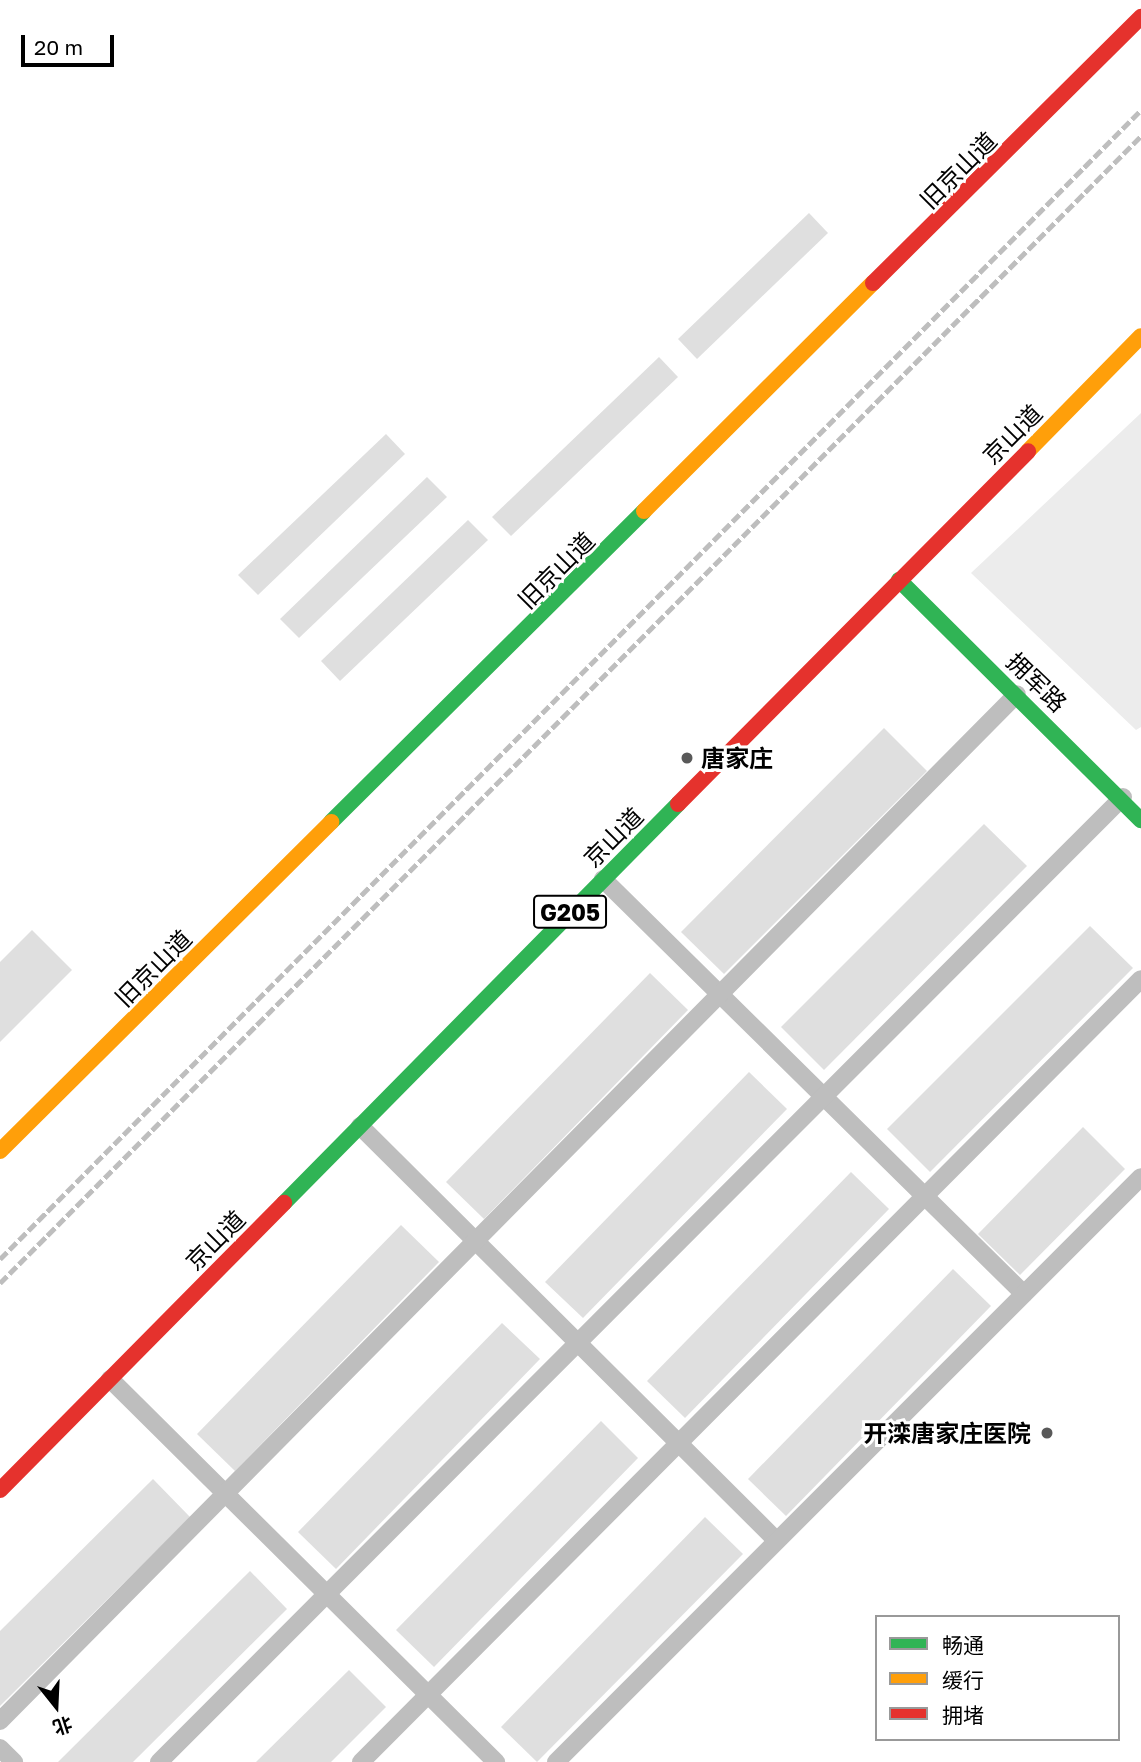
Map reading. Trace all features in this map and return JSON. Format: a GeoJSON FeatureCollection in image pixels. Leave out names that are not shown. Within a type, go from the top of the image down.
{"type":"FeatureCollection","features":[{"type":"Feature","properties":{"kind":"main road","name":"旧京山道"},"geometry":{"type":"LineString","coordinates":[[0,1151],[1141,17]]}},
{"type":"Feature","properties":{"kind":"main road","name":"京山道"},"geometry":{"type":"LineString","coordinates":[[0,1490],[1141,336]]}},
{"type":"Feature","properties":{"kind":"main road","name":"拥军路"},"geometry":{"type":"LineString","coordinates":[[899,580],[1123,797],[1141,820]]}},
{"type":"Feature","properties":{"kind":"main road"},"geometry":{"type":"LineString","coordinates":[[1123,797],[1141,784]]}},
{"type":"Feature","properties":{"kind":"lane"},"geometry":{"type":"LineString","coordinates":[[0,1721],[1017,694]]}},
{"type":"Feature","properties":{"kind":"lane"},"geometry":{"type":"LineString","coordinates":[[159,1762],[1123,797]]}},
{"type":"Feature","properties":{"kind":"lane"},"geometry":{"type":"LineString","coordinates":[[603,879],[1024,1294]]}},
{"type":"Feature","properties":{"kind":"lane"},"geometry":{"type":"LineString","coordinates":[[360,1762],[1141,979]]}},
{"type":"Feature","properties":{"kind":"lane"},"geometry":{"type":"LineString","coordinates":[[360,1126],[777,1541]]}},
{"type":"Feature","properties":{"kind":"lane"},"geometry":{"type":"LineString","coordinates":[[556,1762],[1141,1177]]}},
{"type":"Feature","properties":{"kind":"lane"},"geometry":{"type":"LineString","coordinates":[[110,1379],[496,1762]]}},
{"type":"Feature","properties":{"kind":"lane"},"geometry":{"type":"LineString","coordinates":[[0,1748],[14,1762]]}},
{"type":"Feature","properties":{"kind":"shaded area"},"geometry":{"type":"Polygon","coordinates":[[[1141,413],[1141,727],[1136,730],[971,573],[1141,413]]]}},
{"type":"Feature","properties":{"kind":"building"},"geometry":{"type":"Polygon","coordinates":[[[809,213],[828,233],[697,359],[678,339],[809,213]]]}},
{"type":"Feature","properties":{"kind":"building"},"geometry":{"type":"Polygon","coordinates":[[[659,357],[678,377],[511,536],[492,517],[659,357]]]}},
{"type":"Feature","properties":{"kind":"building"},"geometry":{"type":"Polygon","coordinates":[[[386,434],[405,454],[258,595],[238,575],[386,434]]]}},
{"type":"Feature","properties":{"kind":"building"},"geometry":{"type":"Polygon","coordinates":[[[427,477],[447,497],[299,638],[280,619],[427,477]]]}},
{"type":"Feature","properties":{"kind":"building"},"geometry":{"type":"Polygon","coordinates":[[[468,520],[488,540],[340,681],[321,661],[468,520]]]}},
{"type":"Feature","properties":{"kind":"building"},"geometry":{"type":"Polygon","coordinates":[[[884,728],[927,771],[724,974],[681,932],[884,728]]]}},
{"type":"Feature","properties":{"kind":"building"},"geometry":{"type":"Polygon","coordinates":[[[984,824],[1027,866],[824,1070],[781,1027],[984,824]]]}},
{"type":"Feature","properties":{"kind":"building"},"geometry":{"type":"Polygon","coordinates":[[[1090,926],[1133,968],[930,1172],[887,1129],[1090,926]]]}},
{"type":"Feature","properties":{"kind":"building"},"geometry":{"type":"Polygon","coordinates":[[[32,930],[72,970],[0,1042],[0,962],[32,930]]]}},
{"type":"Feature","properties":{"kind":"building"},"geometry":{"type":"Polygon","coordinates":[[[650,973],[688,1010],[484,1219],[446,1182],[650,973]]]}},
{"type":"Feature","properties":{"kind":"building"},"geometry":{"type":"Polygon","coordinates":[[[749,1072],[787,1109],[583,1318],[545,1282],[749,1072]]]}},
{"type":"Feature","properties":{"kind":"building"},"geometry":{"type":"Polygon","coordinates":[[[1083,1127],[1125,1169],[1020,1275],[978,1234],[1083,1127]]]}},
{"type":"Feature","properties":{"kind":"building"},"geometry":{"type":"Polygon","coordinates":[[[851,1172],[889,1209],[685,1418],[647,1381],[851,1172]]]}},
{"type":"Feature","properties":{"kind":"building"},"geometry":{"type":"Polygon","coordinates":[[[401,1225],[439,1262],[235,1471],[197,1434],[401,1225]]]}},
{"type":"Feature","properties":{"kind":"building"},"geometry":{"type":"Polygon","coordinates":[[[953,1269],[991,1306],[786,1516],[748,1479],[953,1269]]]}},
{"type":"Feature","properties":{"kind":"building"},"geometry":{"type":"Polygon","coordinates":[[[502,1323],[540,1359],[336,1569],[298,1532],[502,1323]]]}},
{"type":"Feature","properties":{"kind":"building"},"geometry":{"type":"Polygon","coordinates":[[[601,1421],[638,1458],[434,1667],[396,1630],[601,1421]]]}},
{"type":"Feature","properties":{"kind":"building"},"geometry":{"type":"Polygon","coordinates":[[[153,1479],[190,1517],[0,1706],[0,1631],[153,1479]]]}},
{"type":"Feature","properties":{"kind":"building"},"geometry":{"type":"Polygon","coordinates":[[[705,1517],[743,1554],[537,1762],[501,1727],[705,1517]]]}},
{"type":"Feature","properties":{"kind":"building"},"geometry":{"type":"Polygon","coordinates":[[[250,1571],[287,1609],[133,1762],[58,1762],[250,1571]]]}},
{"type":"Feature","properties":{"kind":"building"},"geometry":{"type":"Polygon","coordinates":[[[349,1670],[386,1707],[331,1762],[256,1762],[349,1670]]]}},
{"type":"Feature","properties":{"kind":"railway"},"geometry":{"type":"LineString","coordinates":[[0,1259],[1141,110]]}},
{"type":"Feature","properties":{"kind":"railway"},"geometry":{"type":"LineString","coordinates":[[0,1283],[1141,136]]}},
{"type":"Feature","properties":{"kind":"traffic: fast"},"geometry":{"type":"LineString","coordinates":[[331,822],[644,511]]}},
{"type":"Feature","properties":{"kind":"traffic: fast"},"geometry":{"type":"LineString","coordinates":[[899,580],[1141,820]]}},
{"type":"Feature","properties":{"kind":"traffic: fast"},"geometry":{"type":"LineString","coordinates":[[284,1203],[678,804]]}},
{"type":"Feature","properties":{"kind":"traffic: slow"},"geometry":{"type":"LineString","coordinates":[[644,511],[873,283]]}},
{"type":"Feature","properties":{"kind":"traffic: slow"},"geometry":{"type":"LineString","coordinates":[[1028,451],[1141,336]]}},
{"type":"Feature","properties":{"kind":"traffic: slow"},"geometry":{"type":"LineString","coordinates":[[0,1151],[331,822]]}},
{"type":"Feature","properties":{"kind":"traffic: jam"},"geometry":{"type":"LineString","coordinates":[[873,283],[1141,17]]}},
{"type":"Feature","properties":{"kind":"traffic: jam"},"geometry":{"type":"LineString","coordinates":[[678,804],[1028,451]]}},
{"type":"Feature","properties":{"kind":"traffic: jam"},"geometry":{"type":"LineString","coordinates":[[0,1490],[284,1203]]}},
{"type":"Feature","properties":{"kind":"place","name":"唐家庄"},"geometry":{"type":"Point","coordinates":[687,758]}},
{"type":"Feature","properties":{"kind":"place","name":"开滦唐家庄医院"},"geometry":{"type":"Point","coordinates":[1047,1433]}}]}
